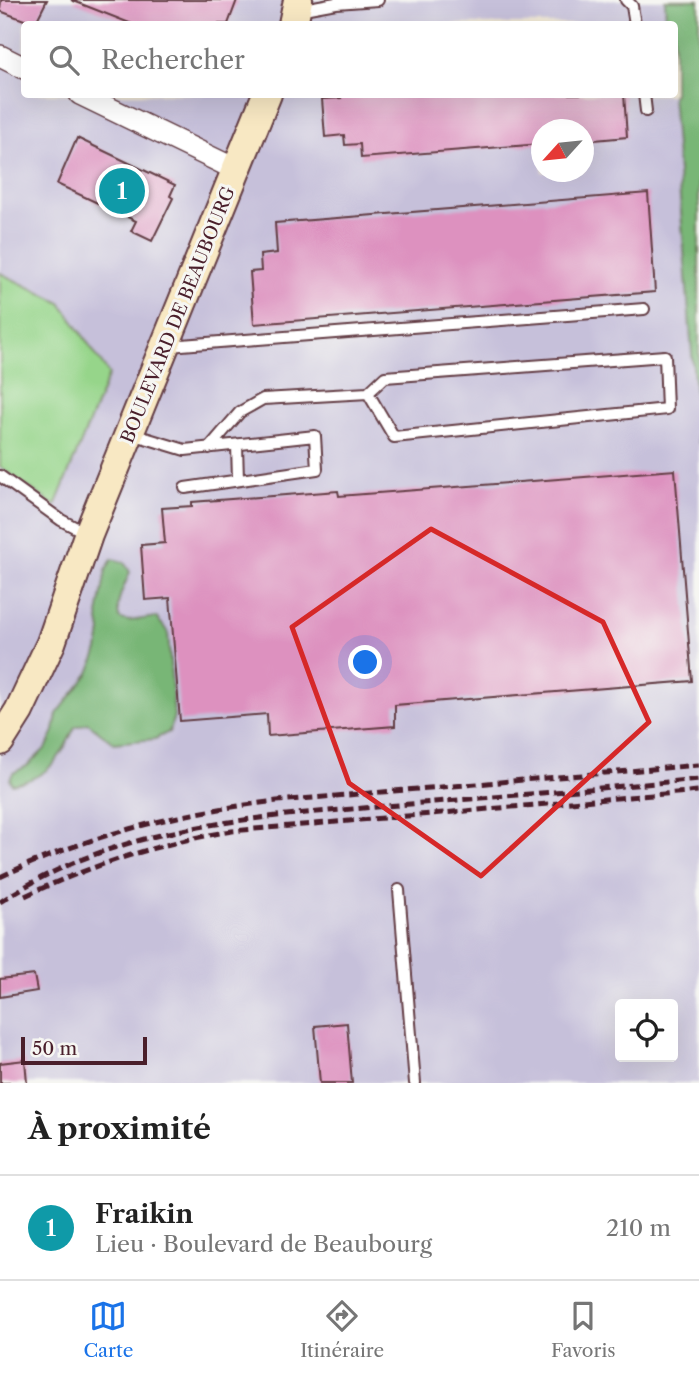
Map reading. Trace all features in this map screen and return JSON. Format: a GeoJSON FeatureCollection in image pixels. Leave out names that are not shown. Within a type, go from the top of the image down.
{"type":"FeatureCollection","features":[{"type":"Feature","properties":{"kind":"main road","name":"BOULEVARD DE BEAUBOURG"},"geometry":{"type":"LineString","coordinates":[[0,741],[19,711],[58,627],[88,535],[265,98]]}},
{"type":"Feature","properties":{"kind":"main road","name":"BOULEVARD DE BEAUBOURG"},"geometry":{"type":"LineString","coordinates":[[0,708],[20,675],[62,583],[88,535]]}},
{"type":"Feature","properties":{"kind":"street"},"geometry":{"type":"LineString","coordinates":[[0,56],[21,66]]}},
{"type":"Feature","properties":{"kind":"street"},"geometry":{"type":"LineString","coordinates":[[88,98],[237,170]]}},
{"type":"Feature","properties":{"kind":"lane"},"geometry":{"type":"LineString","coordinates":[[296,12],[336,3],[378,0]]}},
{"type":"Feature","properties":{"kind":"lane"},"geometry":{"type":"LineString","coordinates":[[626,0],[632,6],[634,21]]}},
{"type":"Feature","properties":{"kind":"lane"},"geometry":{"type":"LineString","coordinates":[[644,98],[646,111]]}},
{"type":"Feature","properties":{"kind":"lane"},"geometry":{"type":"LineString","coordinates":[[166,347],[644,309]]}},
{"type":"Feature","properties":{"kind":"lane"},"geometry":{"type":"LineString","coordinates":[[209,448],[240,412],[264,400],[368,393],[385,377],[665,356],[667,409],[394,437],[368,393]]}},
{"type":"Feature","properties":{"kind":"lane"},"geometry":{"type":"LineString","coordinates":[[130,433],[185,450],[315,436],[317,469],[185,488]]}},
{"type":"Feature","properties":{"kind":"lane"},"geometry":{"type":"LineString","coordinates":[[237,445],[238,480]]}},
{"type":"Feature","properties":{"kind":"lane"},"geometry":{"type":"LineString","coordinates":[[0,476],[61,520],[88,535]]}},
{"type":"Feature","properties":{"kind":"lane"},"geometry":{"type":"LineString","coordinates":[[399,890],[415,1083]]}},
{"type":"Feature","properties":{"kind":"highlighted area"},"geometry":{"type":"Polygon","coordinates":[[[431,529],[603,622],[649,722],[481,876],[349,783],[292,627],[431,529]]]}},
{"type":"Feature","properties":{"kind":"shaded area"},"geometry":{"type":"Polygon","coordinates":[[[0,0],[665,0],[666,21],[21,21],[21,98],[672,98],[699,444],[699,1083],[0,1083],[0,0]]]}},
{"type":"Feature","properties":{"kind":"green space"},"geometry":{"type":"Polygon","coordinates":[[[665,0],[699,0],[699,444],[672,98],[678,98],[678,21],[666,21],[665,0]]]}},
{"type":"Feature","properties":{"kind":"green space"},"geometry":{"type":"Polygon","coordinates":[[[0,273],[61,303],[109,374],[55,506],[0,467],[0,273]]]}},
{"type":"Feature","properties":{"kind":"green space"},"geometry":{"type":"Polygon","coordinates":[[[112,559],[124,562],[130,572],[119,601],[120,619],[129,621],[156,617],[168,632],[174,716],[169,732],[155,739],[114,743],[88,723],[75,727],[58,757],[45,772],[12,784],[10,779],[13,773],[27,766],[47,747],[57,714],[89,673],[98,650],[101,631],[98,615],[106,570],[112,559]]]}},
{"type":"Feature","properties":{"kind":"building"},"geometry":{"type":"Polygon","coordinates":[[[1,0],[47,0],[36,21],[27,21],[0,11],[1,0]]]}},
{"type":"Feature","properties":{"kind":"building"},"geometry":{"type":"Polygon","coordinates":[[[71,0],[237,0],[229,21],[124,21],[71,0]]]}},
{"type":"Feature","properties":{"kind":"building"},"geometry":{"type":"Polygon","coordinates":[[[624,98],[627,137],[594,140],[594,119],[531,119],[531,145],[361,158],[360,144],[345,145],[344,135],[325,137],[322,99],[624,98]]]}},
{"type":"Feature","properties":{"kind":"building"},"geometry":{"type":"Polygon","coordinates":[[[77,138],[175,185],[170,196],[173,198],[152,241],[131,231],[136,221],[57,184],[77,138]]]}},
{"type":"Feature","properties":{"kind":"building"},"geometry":{"type":"Polygon","coordinates":[[[648,193],[655,292],[254,324],[250,272],[261,271],[260,255],[277,253],[275,223],[648,193]]]}},
{"type":"Feature","properties":{"kind":"building"},"geometry":{"type":"Polygon","coordinates":[[[675,470],[692,681],[395,705],[395,726],[268,736],[267,714],[180,721],[170,598],[145,600],[141,545],[165,543],[162,508],[192,506],[192,502],[338,491],[339,496],[675,470]]]}},
{"type":"Feature","properties":{"kind":"building"},"geometry":{"type":"Polygon","coordinates":[[[34,975],[37,991],[0,997],[0,979],[34,975]]]}},
{"type":"Feature","properties":{"kind":"building"},"geometry":{"type":"Polygon","coordinates":[[[347,1023],[352,1083],[320,1083],[315,1026],[347,1023]]]}},
{"type":"Feature","properties":{"kind":"building"},"geometry":{"type":"Polygon","coordinates":[[[25,1060],[27,1083],[0,1083],[0,1063],[25,1060]]]}},
{"type":"Feature","properties":{"kind":"railway"},"geometry":{"type":"LineString","coordinates":[[0,877],[101,837],[170,819],[241,806],[699,765]]}},
{"type":"Feature","properties":{"kind":"railway"},"geometry":{"type":"LineString","coordinates":[[0,902],[45,876],[91,856],[187,829],[286,815],[699,779]]}},
{"type":"Feature","properties":{"kind":"railway"},"geometry":{"type":"LineString","coordinates":[[25,896],[126,856],[232,831],[699,791]]}},
{"type":"Feature","properties":{"kind":"place","name":"Fraikin"},"geometry":{"type":"Point","coordinates":[122,191]}}]}
